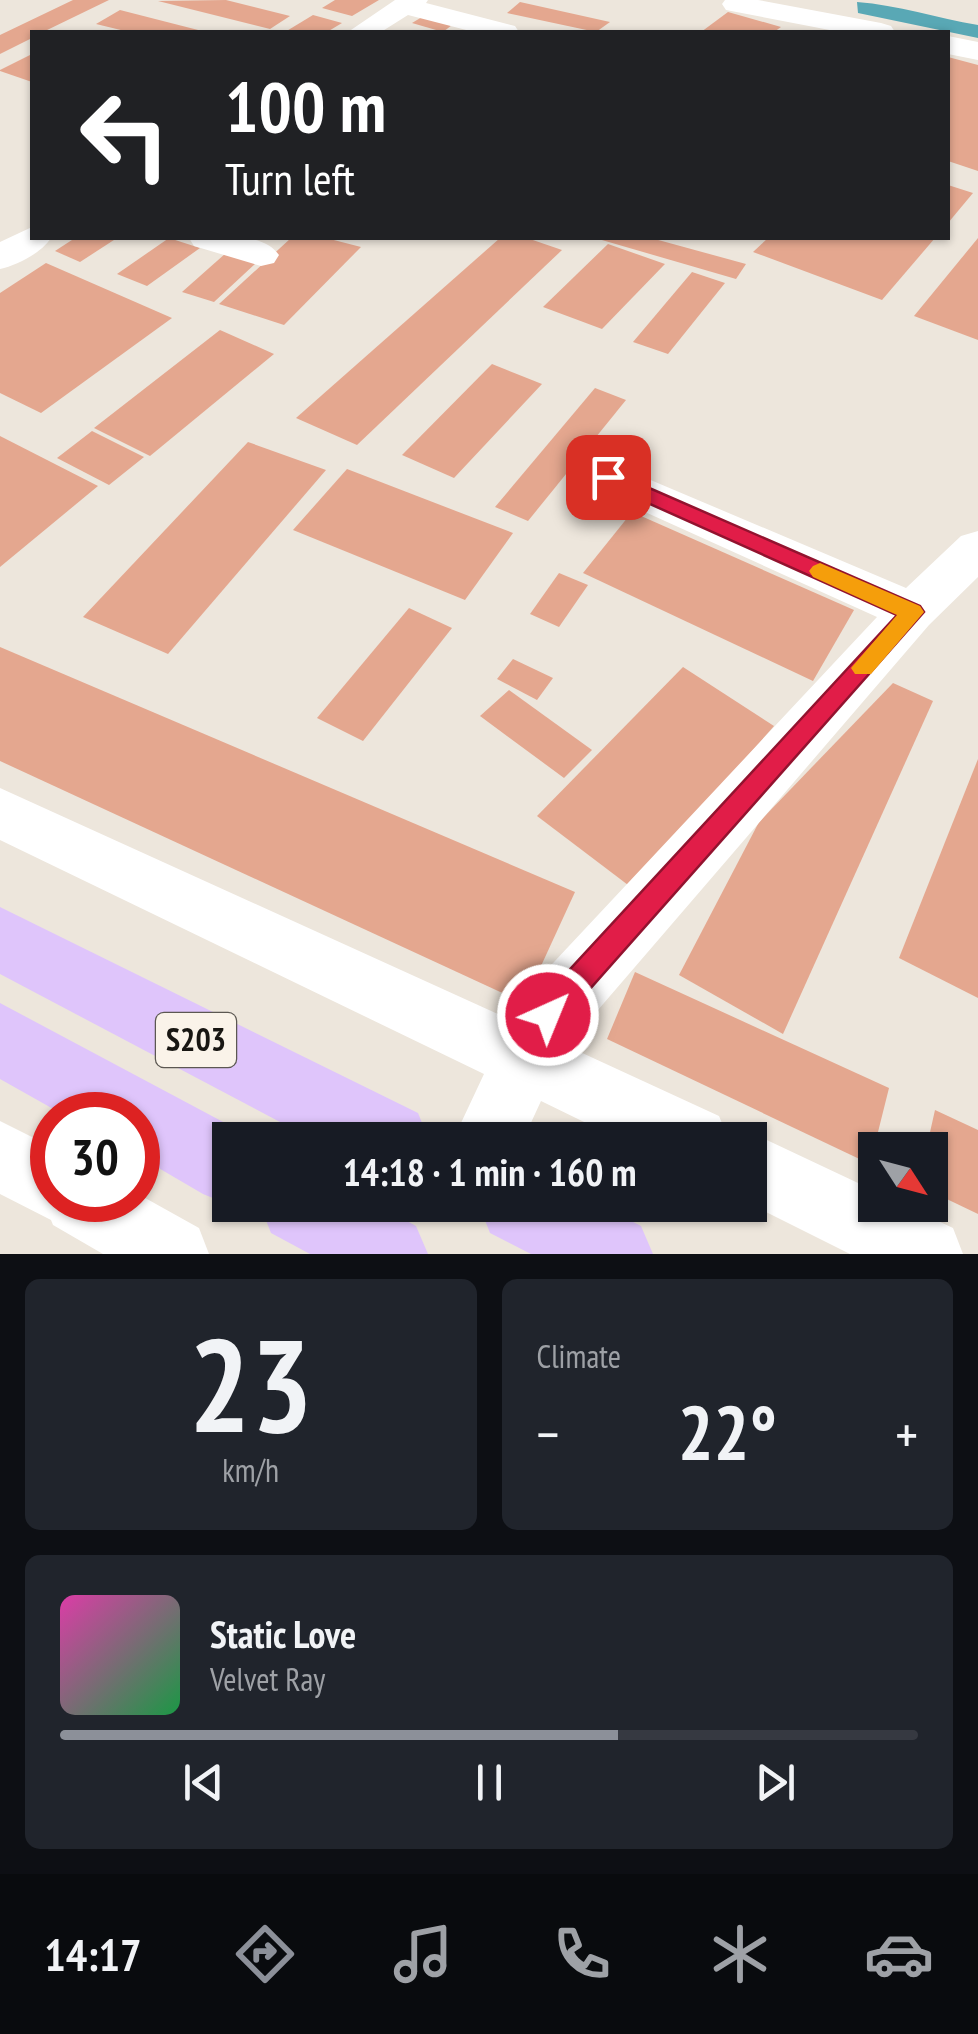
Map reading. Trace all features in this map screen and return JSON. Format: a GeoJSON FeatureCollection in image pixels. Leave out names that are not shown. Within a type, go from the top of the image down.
{"type":"FeatureCollection","features":[{"type":"Feature","properties":{"kind":"main road","name":"S203"},"geometry":{"type":"LineString","coordinates":[[0,939],[357,1122]]}},
{"type":"Feature","properties":{"kind":"main road","name":"S203"},"geometry":{"type":"LineString","coordinates":[[0,1039],[96,1092]]}},
{"type":"Feature","properties":{"kind":"main road","name":"S203"},"geometry":{"type":"LineString","coordinates":[[160,1128],[212,1156]]}},
{"type":"Feature","properties":{"kind":"main road"},"geometry":{"type":"LineString","coordinates":[[331,1222],[388,1254]]}},
{"type":"Feature","properties":{"kind":"main road"},"geometry":{"type":"LineString","coordinates":[[551,1222],[613,1254]]}},
{"type":"Feature","properties":{"kind":"street"},"geometry":{"type":"LineString","coordinates":[[365,30],[409,3],[497,30]]}},
{"type":"Feature","properties":{"kind":"street"},"geometry":{"type":"LineString","coordinates":[[736,4],[871,30]]}},
{"type":"Feature","properties":{"kind":"street"},"geometry":{"type":"LineString","coordinates":[[950,46],[978,52]]}},
{"type":"Feature","properties":{"kind":"street"},"geometry":{"type":"LineString","coordinates":[[0,258],[30,240]]}},
{"type":"Feature","properties":{"kind":"street"},"geometry":{"type":"LineString","coordinates":[[213,240],[261,255]]}},
{"type":"Feature","properties":{"kind":"street"},"geometry":{"type":"LineString","coordinates":[[608,477],[912,612]]}},
{"type":"Feature","properties":{"kind":"street"},"geometry":{"type":"LineString","coordinates":[[496,1122],[548,1015],[912,612],[978,548]]}},
{"type":"Feature","properties":{"kind":"street"},"geometry":{"type":"LineString","coordinates":[[0,814],[657,1122]]}},
{"type":"Feature","properties":{"kind":"street"},"geometry":{"type":"LineString","coordinates":[[0,1156],[30,1173]]}},
{"type":"Feature","properties":{"kind":"street"},"geometry":{"type":"LineString","coordinates":[[767,1175],[927,1254]]}},
{"type":"Feature","properties":{"kind":"street"},"geometry":{"type":"LineString","coordinates":[[117,1222],[173,1254]]}},
{"type":"Feature","properties":{"kind":"water"},"geometry":{"type":"Polygon","coordinates":[[[857,2],[887,6],[978,25],[978,38],[950,30],[858,13],[857,2]]]}},
{"type":"Feature","properties":{"kind":"building"},"geometry":{"type":"Polygon","coordinates":[[[73,0],[109,0],[47,30],[30,30],[30,39],[0,54],[0,35],[73,0]]]}},
{"type":"Feature","properties":{"kind":"building"},"geometry":{"type":"Polygon","coordinates":[[[226,0],[290,16],[270,29],[158,1],[226,0]]]}},
{"type":"Feature","properties":{"kind":"building"},"geometry":{"type":"Polygon","coordinates":[[[335,0],[379,0],[352,16],[322,8],[335,0]]]}},
{"type":"Feature","properties":{"kind":"building"},"geometry":{"type":"Polygon","coordinates":[[[520,2],[610,22],[599,30],[587,30],[507,13],[520,2]]]}},
{"type":"Feature","properties":{"kind":"building"},"geometry":{"type":"Polygon","coordinates":[[[120,10],[198,30],[121,30],[96,24],[120,10]]]}},
{"type":"Feature","properties":{"kind":"building"},"geometry":{"type":"Polygon","coordinates":[[[728,12],[781,27],[777,30],[704,30],[728,12]]]}},
{"type":"Feature","properties":{"kind":"building"},"geometry":{"type":"Polygon","coordinates":[[[313,15],[342,23],[330,30],[288,30],[313,15]]]}},
{"type":"Feature","properties":{"kind":"building"},"geometry":{"type":"Polygon","coordinates":[[[422,17],[452,25],[436,30],[412,23],[422,17]]]}},
{"type":"Feature","properties":{"kind":"building"},"geometry":{"type":"Polygon","coordinates":[[[30,55],[30,81],[0,70],[30,55]]]}},
{"type":"Feature","properties":{"kind":"building"},"geometry":{"type":"Polygon","coordinates":[[[950,58],[978,65],[978,171],[950,162],[950,58]]]}},
{"type":"Feature","properties":{"kind":"building"},"geometry":{"type":"Polygon","coordinates":[[[950,186],[973,193],[950,221],[950,186]]]}},
{"type":"Feature","properties":{"kind":"building"},"geometry":{"type":"Polygon","coordinates":[[[978,238],[978,340],[914,316],[978,238]]]}},
{"type":"Feature","properties":{"kind":"building"},"geometry":{"type":"Polygon","coordinates":[[[72,240],[114,240],[80,262],[55,251],[72,240]]]}},
{"type":"Feature","properties":{"kind":"building"},"geometry":{"type":"Polygon","coordinates":[[[166,240],[200,248],[147,286],[117,274],[166,240]]]}},
{"type":"Feature","properties":{"kind":"building"},"geometry":{"type":"Polygon","coordinates":[[[289,240],[334,240],[361,247],[284,325],[219,304],[289,240]]]}},
{"type":"Feature","properties":{"kind":"building"},"geometry":{"type":"Polygon","coordinates":[[[498,240],[533,240],[562,250],[357,445],[296,418],[498,240]]]}},
{"type":"Feature","properties":{"kind":"building"},"geometry":{"type":"Polygon","coordinates":[[[602,240],[658,240],[746,264],[736,279],[602,240]]]}},
{"type":"Feature","properties":{"kind":"building"},"geometry":{"type":"Polygon","coordinates":[[[766,240],[933,240],[882,300],[753,252],[766,240]]]}},
{"type":"Feature","properties":{"kind":"building"},"geometry":{"type":"Polygon","coordinates":[[[608,244],[665,264],[602,329],[543,307],[608,244]]]}},
{"type":"Feature","properties":{"kind":"building"},"geometry":{"type":"Polygon","coordinates":[[[226,253],[257,262],[214,302],[182,292],[226,253]]]}},
{"type":"Feature","properties":{"kind":"building"},"geometry":{"type":"Polygon","coordinates":[[[46,263],[172,318],[41,413],[0,393],[0,293],[46,263]]]}},
{"type":"Feature","properties":{"kind":"building"},"geometry":{"type":"Polygon","coordinates":[[[692,272],[725,283],[668,354],[633,342],[692,272]]]}},
{"type":"Feature","properties":{"kind":"building"},"geometry":{"type":"Polygon","coordinates":[[[220,330],[274,354],[150,456],[94,428],[220,330]]]}},
{"type":"Feature","properties":{"kind":"building"},"geometry":{"type":"Polygon","coordinates":[[[492,364],[542,384],[454,478],[402,455],[492,364]]]}},
{"type":"Feature","properties":{"kind":"building"},"geometry":{"type":"Polygon","coordinates":[[[595,388],[626,400],[528,521],[495,507],[595,388]]]}},
{"type":"Feature","properties":{"kind":"building"},"geometry":{"type":"Polygon","coordinates":[[[92,431],[144,457],[109,485],[57,458],[92,431]]]}},
{"type":"Feature","properties":{"kind":"building"},"geometry":{"type":"Polygon","coordinates":[[[0,436],[98,486],[0,567],[0,436]]]}},
{"type":"Feature","properties":{"kind":"building"},"geometry":{"type":"Polygon","coordinates":[[[248,442],[326,470],[168,654],[83,617],[248,442]]]}},
{"type":"Feature","properties":{"kind":"building"},"geometry":{"type":"Polygon","coordinates":[[[347,469],[513,533],[465,600],[293,530],[347,469]]]}},
{"type":"Feature","properties":{"kind":"building"},"geometry":{"type":"Polygon","coordinates":[[[632,512],[854,610],[813,681],[583,573],[632,512]]]}},
{"type":"Feature","properties":{"kind":"building"},"geometry":{"type":"Polygon","coordinates":[[[559,573],[588,585],[559,627],[530,614],[559,573]]]}},
{"type":"Feature","properties":{"kind":"building"},"geometry":{"type":"Polygon","coordinates":[[[409,608],[452,628],[363,741],[317,718],[409,608]]]}},
{"type":"Feature","properties":{"kind":"building"},"geometry":{"type":"Polygon","coordinates":[[[0,647],[575,892],[524,1003],[0,761],[0,647]]]}},
{"type":"Feature","properties":{"kind":"building"},"geometry":{"type":"Polygon","coordinates":[[[513,659],[553,678],[537,700],[497,679],[513,659]]]}},
{"type":"Feature","properties":{"kind":"building"},"geometry":{"type":"Polygon","coordinates":[[[683,667],[774,726],[632,888],[537,816],[683,667]]]}},
{"type":"Feature","properties":{"kind":"building"},"geometry":{"type":"Polygon","coordinates":[[[893,683],[933,701],[783,1034],[679,975],[759,822],[893,683]]]}},
{"type":"Feature","properties":{"kind":"building"},"geometry":{"type":"Polygon","coordinates":[[[509,690],[592,750],[564,778],[480,716],[509,690]]]}},
{"type":"Feature","properties":{"kind":"building"},"geometry":{"type":"Polygon","coordinates":[[[978,759],[978,998],[899,958],[978,759]]]}},
{"type":"Feature","properties":{"kind":"building"},"geometry":{"type":"Polygon","coordinates":[[[635,972],[889,1088],[878,1132],[858,1132],[858,1158],[607,1039],[635,972]]]}},
{"type":"Feature","properties":{"kind":"building"},"geometry":{"type":"Polygon","coordinates":[[[935,1110],[978,1130],[978,1214],[948,1200],[948,1132],[930,1132],[935,1110]]]}},
{"type":"Feature","properties":{"kind":"slow traffic"},"geometry":{"type":"LineString","coordinates":[[820,571],[912,612],[863,668]]}},
{"type":"Feature","properties":{"kind":"route"},"geometry":{"type":"LineString","coordinates":[[548,1015],[912,612],[608,477]]}}]}
